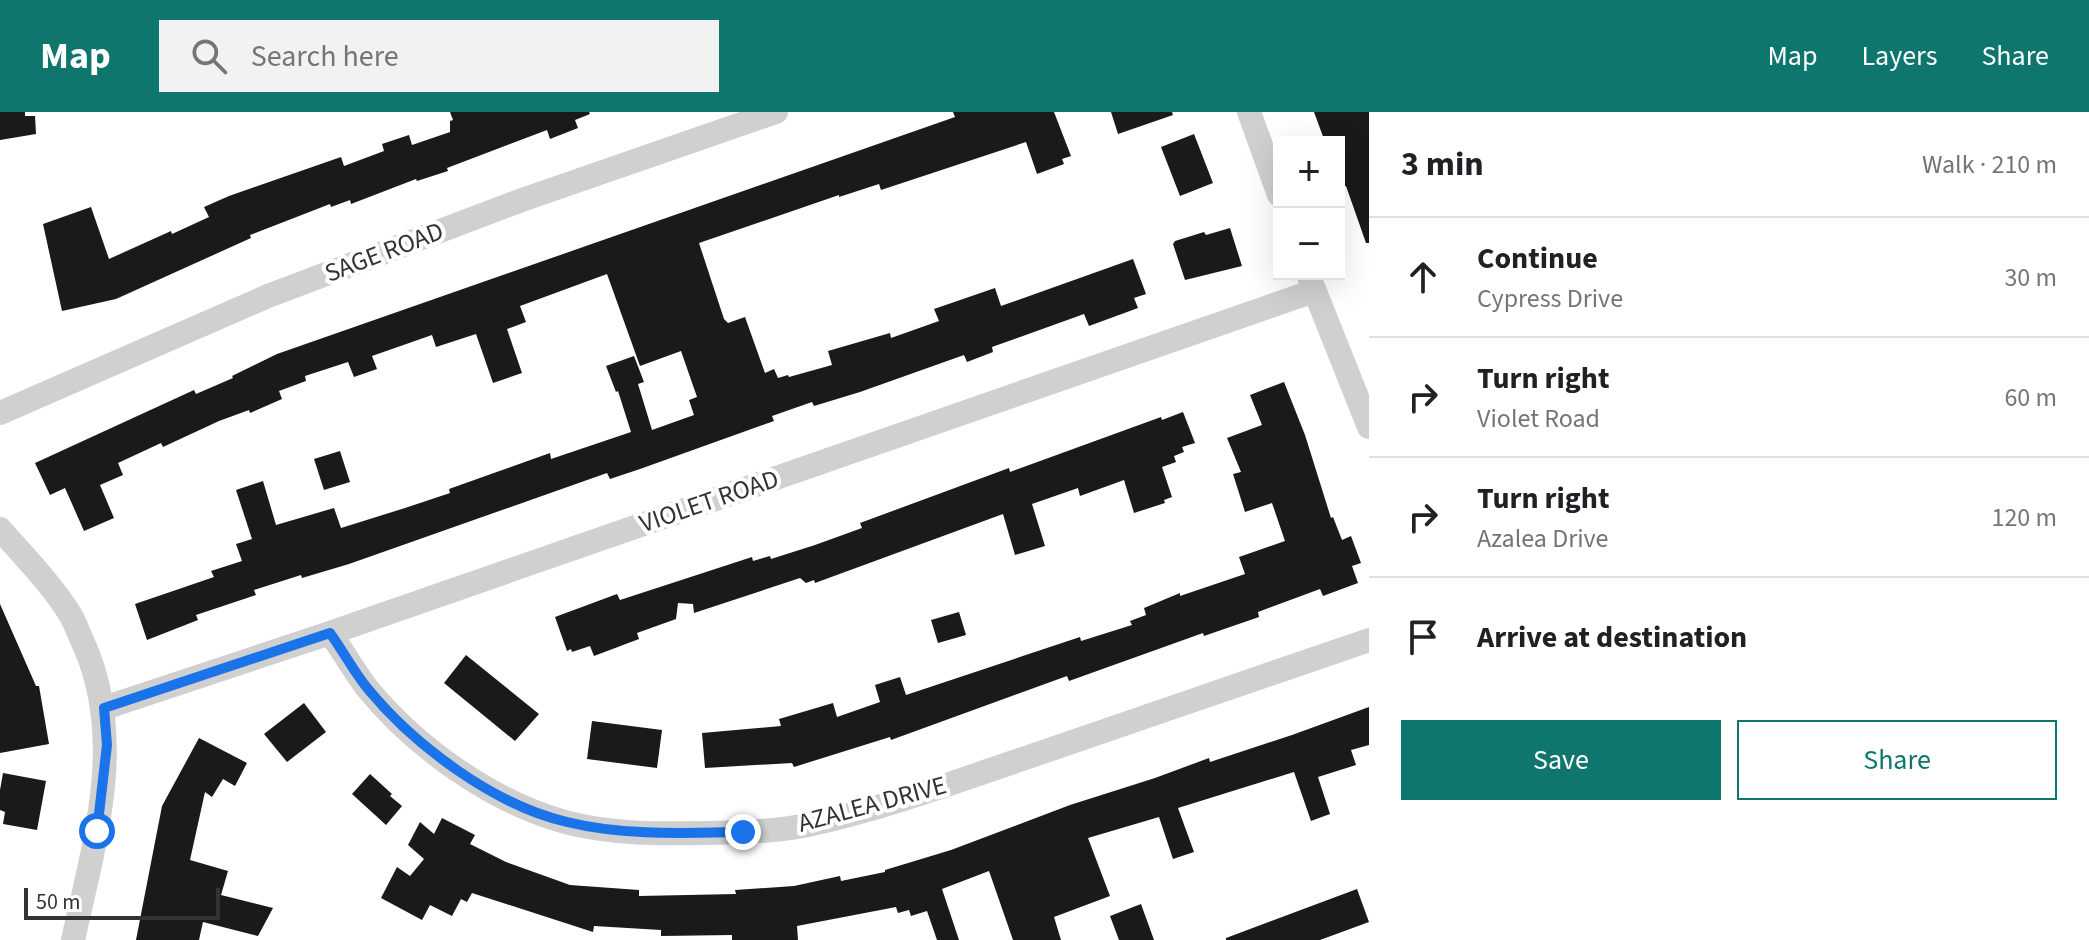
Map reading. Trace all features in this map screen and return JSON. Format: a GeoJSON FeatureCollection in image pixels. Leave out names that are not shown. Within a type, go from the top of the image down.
{"type":"FeatureCollection","features":[{"type":"Feature","properties":{"kind":"street","name":"SAGE ROAD"},"geometry":{"type":"LineString","coordinates":[[0,413],[268,296],[522,200],[776,112]]}},
{"type":"Feature","properties":{"kind":"street"},"geometry":{"type":"LineString","coordinates":[[1249,112],[1273,178]]}},
{"type":"Feature","properties":{"kind":"street"},"geometry":{"type":"LineString","coordinates":[[1311,282],[1369,427]]}},
{"type":"Feature","properties":{"kind":"street","name":"VIOLET ROAD"},"geometry":{"type":"LineString","coordinates":[[104,708],[330,633],[1311,282]]}},
{"type":"Feature","properties":{"kind":"street"},"geometry":{"type":"LineString","coordinates":[[0,529],[71,615],[96,673],[104,708],[107,745],[97,831],[73,940]]}},
{"type":"Feature","properties":{"kind":"street","name":"AZALEA DRIVE"},"geometry":{"type":"LineString","coordinates":[[330,633],[368,689],[415,736],[450,764],[492,791],[530,810],[567,822],[621,831],[682,833],[743,832],[810,825],[925,792],[1369,640]]}},
{"type":"Feature","properties":{"kind":"building"},"geometry":{"type":"Polygon","coordinates":[[[0,112],[25,112],[25,116],[35,116],[36,134],[0,140],[0,112]]]}},
{"type":"Feature","properties":{"kind":"building"},"geometry":{"type":"Polygon","coordinates":[[[450,112],[590,114],[575,120],[578,128],[550,139],[547,130],[447,168],[448,171],[416,179],[351,204],[350,200],[331,207],[330,204],[250,235],[251,238],[116,299],[62,311],[43,224],[91,207],[109,259],[209,217],[204,207],[229,196],[341,157],[344,166],[384,151],[382,144],[409,135],[412,145],[450,132],[450,121],[453,120],[450,112]]]}},
{"type":"Feature","properties":{"kind":"building"},"geometry":{"type":"Polygon","coordinates":[[[953,112],[1054,112],[1071,156],[1062,159],[1064,164],[1037,174],[1026,142],[881,190],[879,184],[839,195],[699,243],[724,319],[728,323],[745,317],[765,373],[774,369],[778,378],[789,377],[832,365],[828,351],[890,333],[891,338],[939,321],[934,309],[995,288],[1001,306],[1133,259],[1146,294],[1134,298],[1138,308],[1089,326],[1084,314],[992,347],[993,352],[967,362],[964,355],[860,392],[814,406],[812,402],[772,416],[774,421],[640,469],[610,479],[607,473],[349,564],[254,590],[256,595],[196,615],[198,620],[147,640],[135,604],[214,577],[211,571],[242,561],[236,544],[252,539],[236,490],[263,481],[276,525],[334,508],[341,528],[450,493],[449,489],[550,453],[551,459],[631,432],[606,366],[634,356],[644,382],[638,384],[652,430],[694,415],[689,400],[697,397],[681,351],[640,366],[607,274],[520,306],[526,322],[507,329],[522,373],[493,383],[476,334],[436,347],[432,335],[372,356],[377,369],[354,377],[348,362],[305,376],[306,381],[279,391],[282,399],[250,413],[249,410],[219,421],[163,447],[161,443],[118,463],[123,475],[100,485],[114,518],[84,531],[65,488],[50,495],[35,463],[194,390],[196,394],[233,378],[277,354],[955,117],[953,112]]]}},
{"type":"Feature","properties":{"kind":"building"},"geometry":{"type":"Polygon","coordinates":[[[1111,112],[1172,112],[1173,115],[1118,134],[1111,112]]]}},
{"type":"Feature","properties":{"kind":"building"},"geometry":{"type":"Polygon","coordinates":[[[1314,112],[1369,112],[1369,243],[1366,243],[1345,186],[1345,136],[1323,136],[1314,112]]]}},
{"type":"Feature","properties":{"kind":"building"},"geometry":{"type":"Polygon","coordinates":[[[1194,134],[1213,183],[1180,196],[1161,147],[1194,134]]]}},
{"type":"Feature","properties":{"kind":"building"},"geometry":{"type":"Polygon","coordinates":[[[1230,228],[1242,266],[1185,280],[1173,244],[1175,241],[1230,228]]]}},
{"type":"Feature","properties":{"kind":"building"},"geometry":{"type":"Polygon","coordinates":[[[1284,382],[1305,435],[1331,518],[1342,540],[1351,536],[1361,563],[1352,566],[1358,583],[1323,596],[1320,589],[1258,612],[1259,617],[1204,636],[1203,633],[1069,681],[1067,676],[891,740],[890,737],[794,767],[792,763],[705,768],[702,733],[781,726],[779,719],[833,703],[837,717],[880,702],[875,685],[900,677],[906,695],[1080,637],[1081,641],[1132,625],[1130,621],[1146,615],[1144,608],[1180,593],[1180,596],[1245,574],[1239,557],[1285,541],[1272,503],[1245,512],[1233,474],[1241,472],[1227,438],[1262,425],[1250,395],[1284,382]]]}},
{"type":"Feature","properties":{"kind":"building"},"geometry":{"type":"Polygon","coordinates":[[[1183,412],[1195,443],[1182,447],[1184,452],[1174,456],[1176,462],[1162,467],[1172,497],[1164,500],[1165,503],[1134,513],[1124,480],[1080,496],[1078,488],[1032,504],[1045,546],[1015,555],[1003,514],[815,583],[814,580],[806,583],[800,578],[694,613],[693,604],[678,603],[676,619],[637,633],[639,639],[594,656],[590,646],[567,651],[555,617],[617,594],[620,600],[752,557],[753,561],[770,556],[771,559],[815,545],[862,528],[860,523],[1009,468],[1010,472],[1161,417],[1162,420],[1183,412]]]}},
{"type":"Feature","properties":{"kind":"building"},"geometry":{"type":"Polygon","coordinates":[[[340,451],[350,482],[324,490],[314,459],[340,451]]]}},
{"type":"Feature","properties":{"kind":"building"},"geometry":{"type":"Polygon","coordinates":[[[0,604],[36,686],[39,686],[49,744],[0,753],[0,604]]]}},
{"type":"Feature","properties":{"kind":"building"},"geometry":{"type":"Polygon","coordinates":[[[959,612],[966,635],[938,643],[931,620],[959,612]]]}},
{"type":"Feature","properties":{"kind":"building"},"geometry":{"type":"Polygon","coordinates":[[[466,655],[539,714],[515,741],[444,683],[466,655]]]}},
{"type":"Feature","properties":{"kind":"building"},"geometry":{"type":"Polygon","coordinates":[[[304,703],[326,732],[287,762],[264,734],[304,703]]]}},
{"type":"Feature","properties":{"kind":"building"},"geometry":{"type":"Polygon","coordinates":[[[1369,707],[1369,745],[1351,750],[1356,765],[1318,777],[1330,814],[1311,821],[1294,772],[1178,808],[1194,852],[1173,859],[1159,817],[1088,838],[1110,896],[1054,917],[1061,940],[1013,940],[989,871],[942,889],[959,940],[937,940],[927,911],[911,916],[909,910],[898,913],[896,907],[797,926],[798,940],[732,940],[732,935],[661,936],[661,930],[594,926],[593,932],[472,893],[467,902],[461,899],[452,916],[430,905],[422,920],[381,898],[397,867],[410,876],[424,859],[408,845],[420,822],[434,834],[442,818],[475,835],[470,844],[506,862],[570,885],[639,890],[639,896],[736,894],[735,890],[794,886],[840,876],[841,881],[885,872],[1070,805],[1209,758],[1210,762],[1369,707]]]}},
{"type":"Feature","properties":{"kind":"building"},"geometry":{"type":"Polygon","coordinates":[[[592,721],[662,730],[657,768],[587,759],[592,721]]]}},
{"type":"Feature","properties":{"kind":"building"},"geometry":{"type":"Polygon","coordinates":[[[199,738],[247,763],[235,786],[223,779],[212,797],[205,792],[190,860],[228,871],[221,895],[273,908],[258,936],[203,922],[199,940],[136,940],[162,806],[199,738]]]}},
{"type":"Feature","properties":{"kind":"building"},"geometry":{"type":"Polygon","coordinates":[[[3,773],[46,781],[37,830],[3,824],[5,812],[0,810],[0,790],[3,773]]]}},
{"type":"Feature","properties":{"kind":"building"},"geometry":{"type":"Polygon","coordinates":[[[370,774],[402,806],[386,825],[352,794],[370,774]]]}},
{"type":"Feature","properties":{"kind":"building"},"geometry":{"type":"Polygon","coordinates":[[[1357,889],[1369,922],[1320,940],[1226,940],[1226,938],[1357,889]]]}},
{"type":"Feature","properties":{"kind":"building"},"geometry":{"type":"Polygon","coordinates":[[[1141,904],[1154,940],[1119,940],[1110,916],[1141,904]]]}},
{"type":"Feature","properties":{"kind":"route"},"geometry":{"type":"LineString","coordinates":[[97,831],[107,745],[104,708],[330,633],[368,689],[415,736],[450,764],[492,791],[530,810],[567,822],[621,831],[743,832]]}}]}
